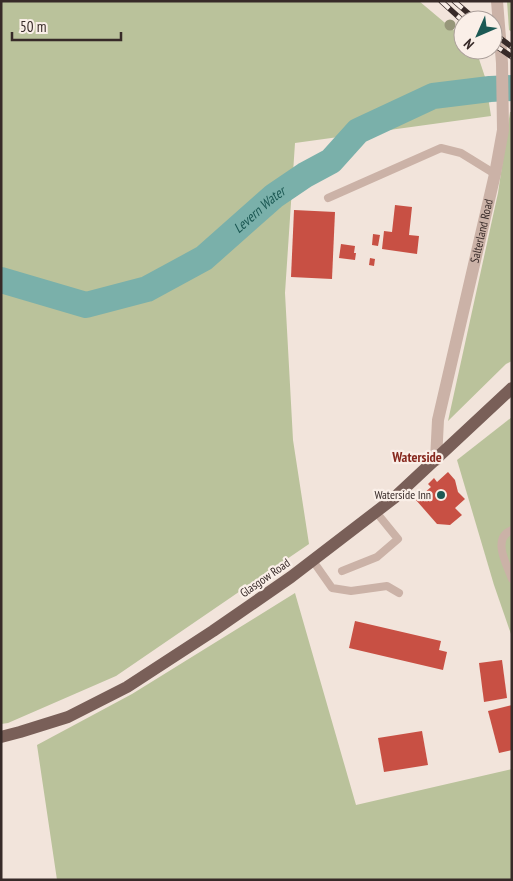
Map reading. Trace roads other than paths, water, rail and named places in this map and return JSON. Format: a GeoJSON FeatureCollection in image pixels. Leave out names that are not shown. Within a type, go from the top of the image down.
{"type":"FeatureCollection","features":[{"type":"Feature","properties":{"kind":"main road","name":"Glasgow Road"},"geometry":{"type":"LineString","coordinates":[[1,737],[68,717],[127,687],[213,631],[313,561],[394,498],[512,388]]}},
{"type":"Feature","properties":{"kind":"street","name":"Salterland Road"},"geometry":{"type":"LineString","coordinates":[[436,460],[438,420],[495,174],[503,130],[502,63],[497,1]]}},
{"type":"Feature","properties":{"kind":"lane"},"geometry":{"type":"LineString","coordinates":[[328,198],[442,148],[461,153],[495,174]]}},
{"type":"Feature","properties":{"kind":"lane"},"geometry":{"type":"LineString","coordinates":[[342,571],[377,557],[398,539],[376,512]]}},
{"type":"Feature","properties":{"kind":"lane"},"geometry":{"type":"LineString","coordinates":[[512,530],[506,532],[502,538],[501,546],[512,579]]}},
{"type":"Feature","properties":{"kind":"lane"},"geometry":{"type":"LineString","coordinates":[[313,561],[332,588],[352,591],[387,586],[399,593]]}},
{"type":"Feature","properties":{"kind":"waterway","name":"Levern Water"},"geometry":{"type":"LineString","coordinates":[[1,280],[86,305],[147,289],[204,258],[274,196],[305,175],[331,161],[358,131],[433,96],[512,88]]}},
{"type":"Feature","properties":{"kind":"railway"},"geometry":{"type":"LineString","coordinates":[[441,1],[453,12]]}},
{"type":"Feature","properties":{"kind":"railway"},"geometry":{"type":"LineString","coordinates":[[454,1],[464,10]]}},
{"type":"Feature","properties":{"kind":"railway"},"geometry":{"type":"LineString","coordinates":[[503,40],[512,47]]}},
{"type":"Feature","properties":{"kind":"railway"},"geometry":{"type":"LineString","coordinates":[[503,51],[512,57]]}},
{"type":"Feature","properties":{"kind":"place","name":"Waterside Inn"},"geometry":{"type":"Point","coordinates":[441,495]}},
{"type":"Feature","properties":{"kind":"district","name":"Waterside"},"geometry":{"type":"Point","coordinates":[417,457]}}]}
